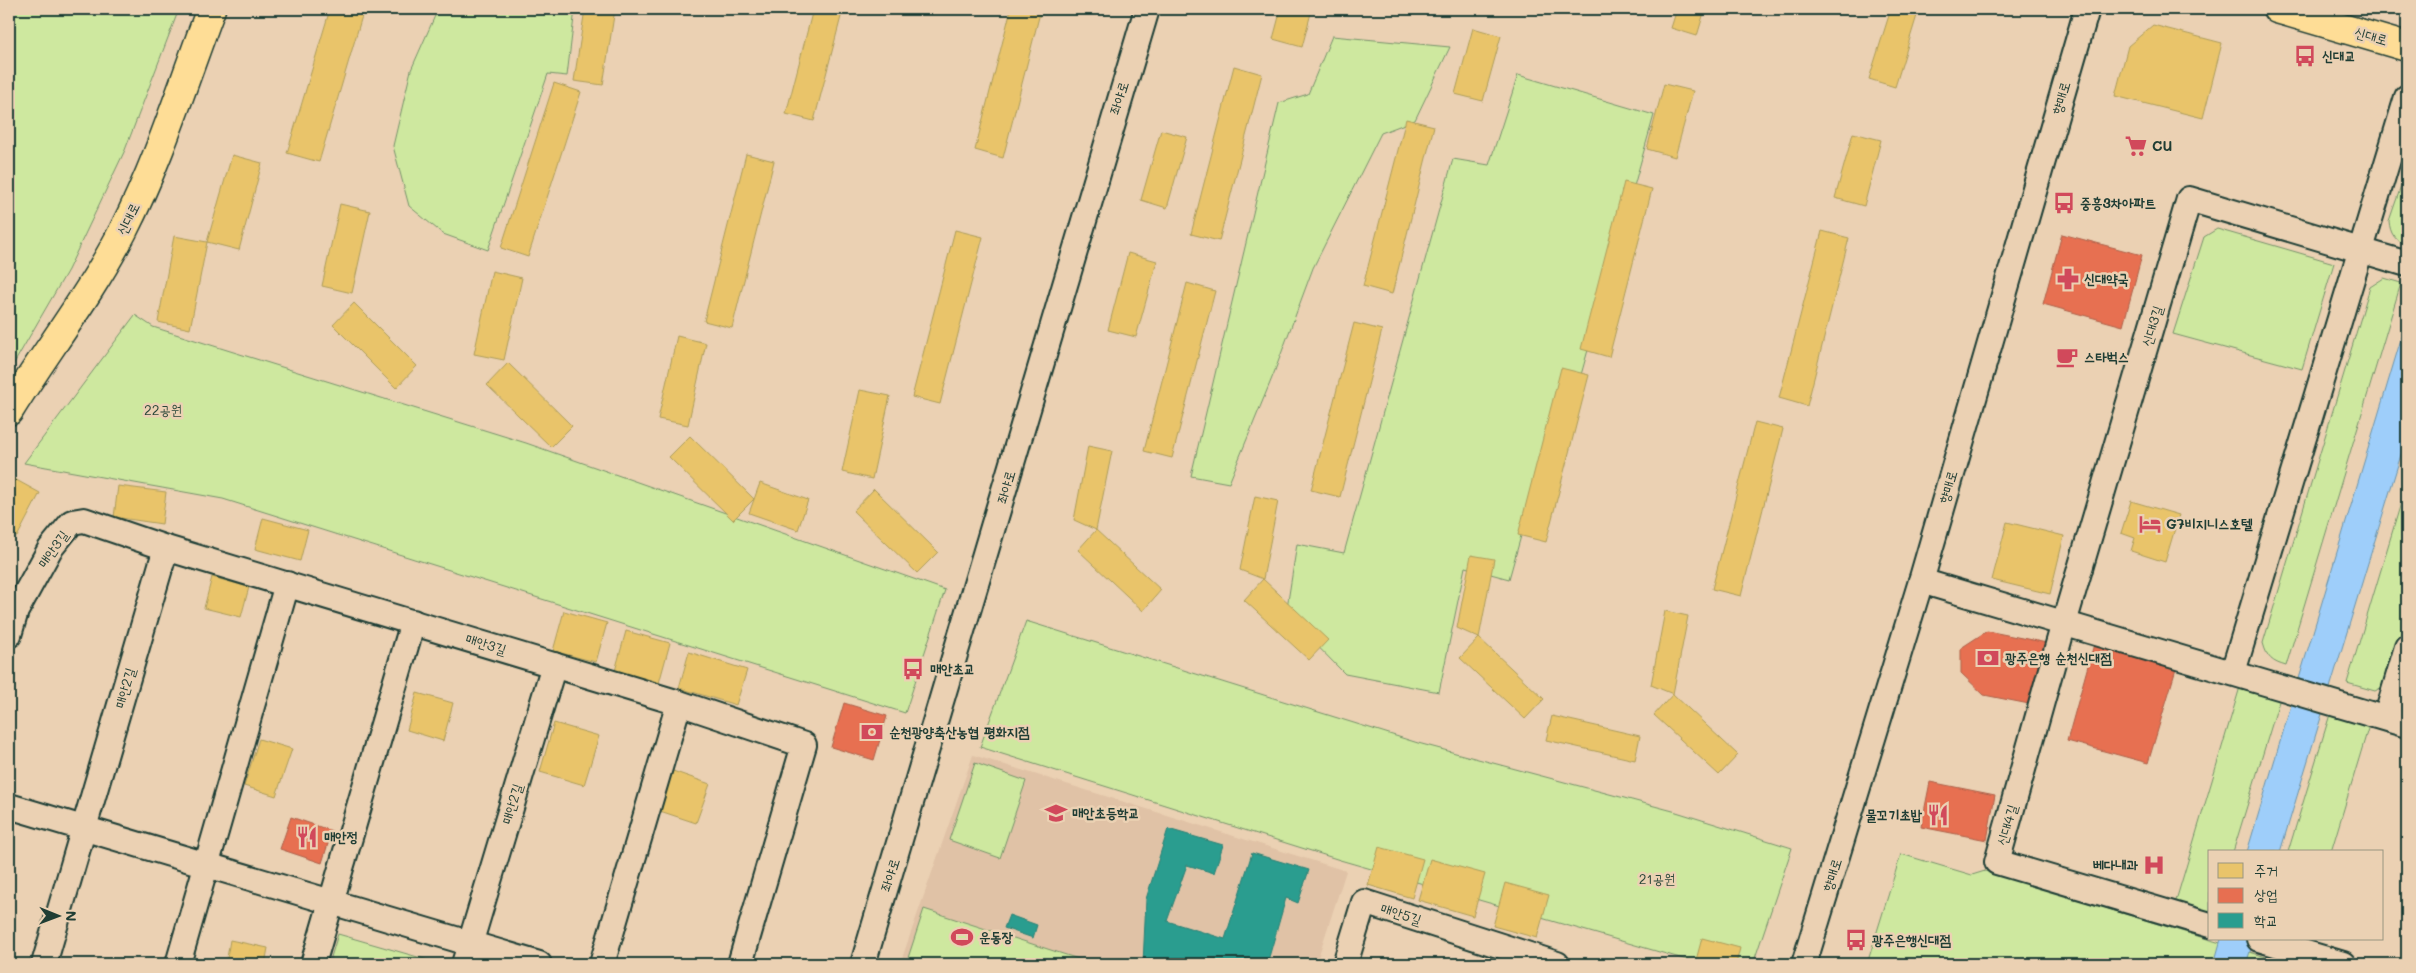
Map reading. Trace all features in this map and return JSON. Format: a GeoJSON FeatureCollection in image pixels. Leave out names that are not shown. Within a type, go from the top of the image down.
{"type":"FeatureCollection","features":[{"type":"Feature","properties":{"kind":"main road","name":"신대로"},"geometry":{"type":"LineString","coordinates":[[9,411],[72,317],[122,232],[147,181],[211,9]]}},
{"type":"Feature","properties":{"kind":"main road","name":"신대로"},"geometry":{"type":"LineString","coordinates":[[2277,9],[2407,47]]}},
{"type":"Feature","properties":{"kind":"street","name":"좌야로"},"geometry":{"type":"LineString","coordinates":[[863,964],[1146,9]]}},
{"type":"Feature","properties":{"kind":"street","name":"향매로"},"geometry":{"type":"LineString","coordinates":[[1804,964],[1921,581],[2087,9]]}},
{"type":"Feature","properties":{"kind":"street"},"geometry":{"type":"LineString","coordinates":[[2233,672],[2407,97]]}},
{"type":"Feature","properties":{"kind":"street","name":"신대3길"},"geometry":{"type":"LineString","coordinates":[[2064,623],[2189,199],[2404,263]]}},
{"type":"Feature","properties":{"kind":"street","name":"매안3길"},"geometry":{"type":"LineString","coordinates":[[9,635],[16,612],[47,555],[72,522],[84,520],[166,548],[679,703],[804,745],[740,964]]}},
{"type":"Feature","properties":{"kind":"street","name":"매안2길"},"geometry":{"type":"LineString","coordinates":[[44,964],[166,548]]}},
{"type":"Feature","properties":{"kind":"street"},"geometry":{"type":"LineString","coordinates":[[1921,581],[2233,672],[2396,722],[2407,647]]}},
{"type":"Feature","properties":{"kind":"street"},"geometry":{"type":"LineString","coordinates":[[178,964],[287,584]]}},
{"type":"Feature","properties":{"kind":"street"},"geometry":{"type":"LineString","coordinates":[[314,964],[413,622]]}},
{"type":"Feature","properties":{"kind":"street","name":"신대4길"},"geometry":{"type":"LineString","coordinates":[[2064,623],[1997,862],[2200,923]]}},
{"type":"Feature","properties":{"kind":"street","name":"매안2길"},"geometry":{"type":"LineString","coordinates":[[467,954],[554,665]]}},
{"type":"Feature","properties":{"kind":"street"},"geometry":{"type":"LineString","coordinates":[[602,964],[679,703]]}},
{"type":"Feature","properties":{"kind":"street"},"geometry":{"type":"LineString","coordinates":[[9,806],[332,902],[467,954],[539,964]]}},
{"type":"Feature","properties":{"kind":"street","name":"매안5길"},"geometry":{"type":"LineString","coordinates":[[1345,964],[1364,902],[1496,955],[1557,964]]}},
{"type":"Feature","properties":{"kind":"street"},"geometry":{"type":"LineString","coordinates":[[2268,942],[2343,964]]}},
{"type":"Feature","properties":{"kind":"shaded area","name":"매안초등학교"},"geometry":{"type":"Polygon","coordinates":[[[973,755],[1346,871],[1316,964],[900,964],[973,755]]]}},
{"type":"Feature","properties":{"kind":"green space"},"geometry":{"type":"Polygon","coordinates":[[[9,9],[179,9],[125,150],[68,270],[9,372],[9,9]]]}},
{"type":"Feature","properties":{"kind":"green space"},"geometry":{"type":"Polygon","coordinates":[[[438,9],[575,9],[567,76],[548,74],[488,250],[443,234],[409,206],[393,146],[411,70],[438,9]]]}},
{"type":"Feature","properties":{"kind":"green space"},"geometry":{"type":"Polygon","coordinates":[[[1332,36],[1450,47],[1415,120],[1381,133],[1313,268],[1274,373],[1229,483],[1191,476],[1279,103],[1308,94],[1332,36]]]}},
{"type":"Feature","properties":{"kind":"green space"},"geometry":{"type":"Polygon","coordinates":[[[1518,75],[1654,115],[1579,382],[1566,374],[1509,579],[1465,567],[1439,692],[1345,674],[1286,614],[1297,544],[1344,553],[1453,159],[1489,165],[1518,75]]]}},
{"type":"Feature","properties":{"kind":"green space"},"geometry":{"type":"Polygon","coordinates":[[[2407,169],[2407,244],[2396,239],[2389,221],[2407,169]]]}},
{"type":"Feature","properties":{"kind":"green space"},"geometry":{"type":"Polygon","coordinates":[[[2217,229],[2334,263],[2302,369],[2173,334],[2204,237],[2217,229]]]}},
{"type":"Feature","properties":{"kind":"green space"},"geometry":{"type":"Polygon","coordinates":[[[2384,278],[2401,283],[2286,666],[2271,659],[2263,643],[2370,287],[2384,278]]]}},
{"type":"Feature","properties":{"kind":"green space","name":"22공원"},"geometry":{"type":"Polygon","coordinates":[[[135,315],[153,327],[526,443],[945,590],[905,713],[223,499],[24,463],[135,315]]]}},
{"type":"Feature","properties":{"kind":"green space"},"geometry":{"type":"Polygon","coordinates":[[[2407,483],[2407,615],[2386,685],[2375,691],[2347,683],[2407,483]]]}},
{"type":"Feature","properties":{"kind":"green space","name":"21공원"},"geometry":{"type":"Polygon","coordinates":[[[1026,621],[1418,743],[1673,811],[1792,848],[1753,964],[1701,964],[1340,860],[980,747],[1026,621]]]}},
{"type":"Feature","properties":{"kind":"green space"},"geometry":{"type":"Polygon","coordinates":[[[2240,687],[2280,698],[2234,850],[2208,850],[2208,914],[2175,904],[2240,687]]]}},
{"type":"Feature","properties":{"kind":"green space"},"geometry":{"type":"Polygon","coordinates":[[[2331,711],[2370,722],[2332,850],[2289,850],[2331,711]]]}},
{"type":"Feature","properties":{"kind":"green space"},"geometry":{"type":"Polygon","coordinates":[[[975,763],[1026,781],[1000,858],[949,840],[975,763]]]}},
{"type":"Feature","properties":{"kind":"green space"},"geometry":{"type":"Polygon","coordinates":[[[1901,854],[1972,875],[1985,871],[2289,964],[1867,964],[1901,854]]]}},
{"type":"Feature","properties":{"kind":"green space","name":"운동장"},"geometry":{"type":"Polygon","coordinates":[[[924,909],[1094,964],[906,964],[924,909]]]}},
{"type":"Feature","properties":{"kind":"green space"},"geometry":{"type":"Polygon","coordinates":[[[338,934],[442,964],[329,964],[338,934]]]}},
{"type":"Feature","properties":{"kind":"water"},"geometry":{"type":"Polygon","coordinates":[[[2407,319],[2407,435],[2281,850],[2248,850],[2407,319]]]}},
{"type":"Feature","properties":{"kind":"water"},"geometry":{"type":"Polygon","coordinates":[[[2221,940],[2254,940],[2246,964],[2214,964],[2221,940]]]}},
{"type":"Feature","properties":{"kind":"building: 주거"},"geometry":{"type":"Polygon","coordinates":[[[330,9],[364,9],[319,162],[287,153],[330,9]]]}},
{"type":"Feature","properties":{"kind":"building: 주거"},"geometry":{"type":"Polygon","coordinates":[[[585,9],[615,9],[603,85],[574,81],[585,9]]]}},
{"type":"Feature","properties":{"kind":"building: 주거"},"geometry":{"type":"Polygon","coordinates":[[[813,9],[843,9],[814,121],[786,114],[813,9]]]}},
{"type":"Feature","properties":{"kind":"building: 주거"},"geometry":{"type":"Polygon","coordinates":[[[1011,9],[1041,9],[1003,158],[975,150],[1011,9]]]}},
{"type":"Feature","properties":{"kind":"building: 주거"},"geometry":{"type":"Polygon","coordinates":[[[1281,9],[1312,9],[1302,47],[1273,39],[1281,9]]]}},
{"type":"Feature","properties":{"kind":"building: 주거"},"geometry":{"type":"Polygon","coordinates":[[[1677,9],[1705,9],[1697,36],[1671,28],[1677,9]]]}},
{"type":"Feature","properties":{"kind":"building: 주거"},"geometry":{"type":"Polygon","coordinates":[[[1891,9],[1919,9],[1895,87],[1869,79],[1891,9]]]}},
{"type":"Feature","properties":{"kind":"building: 주거"},"geometry":{"type":"Polygon","coordinates":[[[2153,25],[2222,43],[2203,118],[2115,96],[2128,46],[2153,25]]]}},
{"type":"Feature","properties":{"kind":"building: 주거"},"geometry":{"type":"Polygon","coordinates":[[[1473,28],[1501,36],[1483,101],[1455,94],[1473,28]]]}},
{"type":"Feature","properties":{"kind":"building: 주거"},"geometry":{"type":"Polygon","coordinates":[[[1234,66],[1262,74],[1219,241],[1191,234],[1234,66]]]}},
{"type":"Feature","properties":{"kind":"building: 주거"},"geometry":{"type":"Polygon","coordinates":[[[554,83],[581,92],[528,257],[501,248],[554,83]]]}},
{"type":"Feature","properties":{"kind":"building: 주거"},"geometry":{"type":"Polygon","coordinates":[[[1664,84],[1693,91],[1675,157],[1647,149],[1664,84]]]}},
{"type":"Feature","properties":{"kind":"building: 주거"},"geometry":{"type":"Polygon","coordinates":[[[1406,119],[1434,126],[1392,294],[1363,286],[1406,119]]]}},
{"type":"Feature","properties":{"kind":"building: 주거"},"geometry":{"type":"Polygon","coordinates":[[[1161,130],[1187,137],[1167,208],[1141,200],[1161,130]]]}},
{"type":"Feature","properties":{"kind":"building: 주거"},"geometry":{"type":"Polygon","coordinates":[[[1853,133],[1881,140],[1864,206],[1835,198],[1853,133]]]}},
{"type":"Feature","properties":{"kind":"building: 주거"},"geometry":{"type":"Polygon","coordinates":[[[746,154],[774,161],[732,328],[704,321],[746,154]]]}},
{"type":"Feature","properties":{"kind":"building: 주거"},"geometry":{"type":"Polygon","coordinates":[[[232,155],[262,163],[239,250],[207,242],[232,155]]]}},
{"type":"Feature","properties":{"kind":"building: 주거"},"geometry":{"type":"Polygon","coordinates":[[[1624,182],[1652,189],[1609,357],[1581,349],[1624,182]]]}},
{"type":"Feature","properties":{"kind":"building: 주거"},"geometry":{"type":"Polygon","coordinates":[[[340,204],[370,211],[352,293],[322,286],[340,204]]]}},
{"type":"Feature","properties":{"kind":"building: 주거"},"geometry":{"type":"Polygon","coordinates":[[[955,230],[983,237],[940,404],[912,397],[955,230]]]}},
{"type":"Feature","properties":{"kind":"building: 주거"},"geometry":{"type":"Polygon","coordinates":[[[1822,231],[1849,238],[1807,406],[1779,398],[1822,231]]]}},
{"type":"Feature","properties":{"kind":"building: 주거"},"geometry":{"type":"Polygon","coordinates":[[[174,236],[207,242],[190,329],[158,322],[174,236]]]}},
{"type":"Feature","properties":{"kind":"building: 주거"},"geometry":{"type":"Polygon","coordinates":[[[1128,253],[1157,261],[1136,337],[1108,330],[1128,253]]]}},
{"type":"Feature","properties":{"kind":"building: 주거"},"geometry":{"type":"Polygon","coordinates":[[[492,271],[522,278],[504,360],[474,354],[492,271]]]}},
{"type":"Feature","properties":{"kind":"building: 주거"},"geometry":{"type":"Polygon","coordinates":[[[1187,283],[1215,291],[1172,458],[1144,451],[1187,283]]]}},
{"type":"Feature","properties":{"kind":"building: 주거"},"geometry":{"type":"Polygon","coordinates":[[[354,303],[417,366],[396,388],[333,325],[354,303]]]}},
{"type":"Feature","properties":{"kind":"building: 주거"},"geometry":{"type":"Polygon","coordinates":[[[1354,323],[1382,330],[1340,497],[1311,490],[1354,323]]]}},
{"type":"Feature","properties":{"kind":"building: 주거"},"geometry":{"type":"Polygon","coordinates":[[[677,336],[706,343],[688,425],[658,419],[677,336]]]}},
{"type":"Feature","properties":{"kind":"building: 주거"},"geometry":{"type":"Polygon","coordinates":[[[508,363],[572,426],[551,447],[487,385],[508,363]]]}},
{"type":"Feature","properties":{"kind":"building: 주거"},"geometry":{"type":"Polygon","coordinates":[[[1561,368],[1589,375],[1546,542],[1518,535],[1561,368]]]}},
{"type":"Feature","properties":{"kind":"building: 주거"},"geometry":{"type":"Polygon","coordinates":[[[860,390],[890,396],[872,479],[842,472],[860,390]]]}},
{"type":"Feature","properties":{"kind":"building: 주거"},"geometry":{"type":"Polygon","coordinates":[[[1755,422],[1783,429],[1741,596],[1712,589],[1755,422]]]}},
{"type":"Feature","properties":{"kind":"building: 주거"},"geometry":{"type":"Polygon","coordinates":[[[690,436],[754,499],[733,520],[669,457],[690,436]]]}},
{"type":"Feature","properties":{"kind":"building: 주거"},"geometry":{"type":"Polygon","coordinates":[[[1088,446],[1112,451],[1096,530],[1074,520],[1088,446]]]}},
{"type":"Feature","properties":{"kind":"building: 주거"},"geometry":{"type":"Polygon","coordinates":[[[9,476],[40,493],[17,537],[9,533],[9,476]]]}},
{"type":"Feature","properties":{"kind":"building: 주거"},"geometry":{"type":"Polygon","coordinates":[[[760,483],[808,500],[798,530],[749,513],[760,483]]]}},
{"type":"Feature","properties":{"kind":"building: 주거"},"geometry":{"type":"Polygon","coordinates":[[[118,486],[166,492],[162,524],[114,517],[118,486]]]}},
{"type":"Feature","properties":{"kind":"building: 주거"},"geometry":{"type":"Polygon","coordinates":[[[874,489],[938,552],[917,573],[853,511],[874,489]]]}},
{"type":"Feature","properties":{"kind":"building: 주거"},"geometry":{"type":"Polygon","coordinates":[[[1255,496],[1278,501],[1263,579],[1240,570],[1255,496]]]}},
{"type":"Feature","properties":{"kind":"building: 주거","name":"G7비지니스호텔"},"geometry":{"type":"Polygon","coordinates":[[[2131,501],[2179,515],[2165,562],[2131,551],[2135,538],[2121,533],[2131,501]]]}},
{"type":"Feature","properties":{"kind":"building: 주거"},"geometry":{"type":"Polygon","coordinates":[[[263,518],[308,530],[300,561],[255,549],[263,518]]]}},
{"type":"Feature","properties":{"kind":"building: 주거"},"geometry":{"type":"Polygon","coordinates":[[[2007,522],[2064,536],[2050,594],[1992,580],[2007,522]]]}},
{"type":"Feature","properties":{"kind":"building: 주거"},"geometry":{"type":"Polygon","coordinates":[[[1096,530],[1161,590],[1143,611],[1078,550],[1096,530]]]}},
{"type":"Feature","properties":{"kind":"building: 주거"},"geometry":{"type":"Polygon","coordinates":[[[1471,555],[1494,559],[1479,638],[1457,628],[1471,555]]]}},
{"type":"Feature","properties":{"kind":"building: 주거"},"geometry":{"type":"Polygon","coordinates":[[[212,577],[249,587],[241,617],[204,608],[212,577]]]}},
{"type":"Feature","properties":{"kind":"building: 주거"},"geometry":{"type":"Polygon","coordinates":[[[1263,579],[1328,640],[1309,660],[1244,600],[1263,579]]]}},
{"type":"Feature","properties":{"kind":"building: 주거"},"geometry":{"type":"Polygon","coordinates":[[[564,611],[607,623],[596,662],[553,651],[564,611]]]}},
{"type":"Feature","properties":{"kind":"building: 주거"},"geometry":{"type":"Polygon","coordinates":[[[1665,611],[1688,616],[1673,694],[1651,685],[1665,611]]]}},
{"type":"Feature","properties":{"kind":"building: 주거"},"geometry":{"type":"Polygon","coordinates":[[[626,631],[670,643],[659,683],[615,671],[626,631]]]}},
{"type":"Feature","properties":{"kind":"building: 주거"},"geometry":{"type":"Polygon","coordinates":[[[1479,638],[1544,699],[1525,719],[1460,658],[1479,638]]]}},
{"type":"Feature","properties":{"kind":"building: 주거"},"geometry":{"type":"Polygon","coordinates":[[[689,652],[747,670],[736,705],[679,688],[689,652]]]}},
{"type":"Feature","properties":{"kind":"building: 주거"},"geometry":{"type":"Polygon","coordinates":[[[417,693],[453,703],[443,741],[407,730],[417,693]]]}},
{"type":"Feature","properties":{"kind":"building: 주거"},"geometry":{"type":"Polygon","coordinates":[[[1673,694],[1738,755],[1719,775],[1654,715],[1673,694]]]}},
{"type":"Feature","properties":{"kind":"building: 주거"},"geometry":{"type":"Polygon","coordinates":[[[1552,716],[1640,736],[1635,760],[1546,740],[1552,716]]]}},
{"type":"Feature","properties":{"kind":"building: 주거"},"geometry":{"type":"Polygon","coordinates":[[[554,723],[599,736],[584,785],[540,772],[554,723]]]}},
{"type":"Feature","properties":{"kind":"building: 주거"},"geometry":{"type":"Polygon","coordinates":[[[259,739],[292,749],[276,796],[244,786],[259,739]]]}},
{"type":"Feature","properties":{"kind":"building: 주거"},"geometry":{"type":"Polygon","coordinates":[[[667,769],[710,784],[696,823],[654,809],[667,769]]]}},
{"type":"Feature","properties":{"kind":"building: 주거"},"geometry":{"type":"Polygon","coordinates":[[[1379,847],[1423,859],[1412,898],[1368,885],[1379,847]]]}},
{"type":"Feature","properties":{"kind":"building: 주거"},"geometry":{"type":"Polygon","coordinates":[[[1430,859],[1485,874],[1473,916],[1418,900],[1430,859]]]}},
{"type":"Feature","properties":{"kind":"building: 주거"},"geometry":{"type":"Polygon","coordinates":[[[1505,883],[1549,895],[1537,938],[1493,926],[1505,883]]]}},
{"type":"Feature","properties":{"kind":"building: 주거"},"geometry":{"type":"Polygon","coordinates":[[[1702,938],[1740,948],[1736,964],[1695,964],[1702,938]]]}},
{"type":"Feature","properties":{"kind":"building: 주거"},"geometry":{"type":"Polygon","coordinates":[[[230,940],[268,948],[265,964],[226,964],[230,940]]]}},
{"type":"Feature","properties":{"kind":"building: 상업"},"geometry":{"type":"Polygon","coordinates":[[[2062,234],[2142,255],[2123,326],[2043,304],[2062,234]]]}},
{"type":"Feature","properties":{"kind":"building: 상업"},"geometry":{"type":"Polygon","coordinates":[[[1987,631],[2047,643],[2034,705],[1984,695],[1961,673],[1961,648],[1987,631]]]}},
{"type":"Feature","properties":{"kind":"building: 상업"},"geometry":{"type":"Polygon","coordinates":[[[2094,644],[2176,669],[2148,763],[2067,741],[2094,644]]]}},
{"type":"Feature","properties":{"kind":"building: 상업"},"geometry":{"type":"Polygon","coordinates":[[[844,703],[887,716],[874,760],[831,747],[844,703]]]}},
{"type":"Feature","properties":{"kind":"building: 상업"},"geometry":{"type":"Polygon","coordinates":[[[1930,782],[1995,795],[1987,840],[1921,827],[1930,782]]]}},
{"type":"Feature","properties":{"kind":"building: 상업"},"geometry":{"type":"Polygon","coordinates":[[[291,817],[332,831],[322,863],[280,849],[291,817]]]}},
{"type":"Feature","properties":{"kind":"building: 학교"},"geometry":{"type":"Polygon","coordinates":[[[1168,829],[1223,845],[1214,873],[1187,865],[1167,921],[1225,939],[1252,853],[1309,870],[1298,903],[1286,898],[1267,964],[1143,964],[1146,899],[1168,829]]]}},
{"type":"Feature","properties":{"kind":"building: 학교"},"geometry":{"type":"Polygon","coordinates":[[[1009,915],[1037,925],[1033,938],[1004,928],[1009,915]]]}},
{"type":"Feature","properties":{"kind":"place","name":"신대교"},"geometry":{"type":"Point","coordinates":[2305,56]}},
{"type":"Feature","properties":{"kind":"place","name":"CU"},"geometry":{"type":"Point","coordinates":[2136,146]}},
{"type":"Feature","properties":{"kind":"place","name":"중흥3차아파트"},"geometry":{"type":"Point","coordinates":[2064,203]}},
{"type":"Feature","properties":{"kind":"place","name":"신대약국"},"geometry":{"type":"Point","coordinates":[2068,279]}},
{"type":"Feature","properties":{"kind":"place","name":"스타벅스"},"geometry":{"type":"Point","coordinates":[2067,357]}},
{"type":"Feature","properties":{"kind":"place","name":"G7비지니스호텔"},"geometry":{"type":"Point","coordinates":[2150,524]}},
{"type":"Feature","properties":{"kind":"place","name":"광주은행 순천신대점"},"geometry":{"type":"Point","coordinates":[1988,658]}},
{"type":"Feature","properties":{"kind":"place","name":"매안초교"},"geometry":{"type":"Point","coordinates":[913,669]}},
{"type":"Feature","properties":{"kind":"place","name":"순천광양축산농협 평화지점"},"geometry":{"type":"Point","coordinates":[872,732]}},
{"type":"Feature","properties":{"kind":"place","name":"매안초등학교"},"geometry":{"type":"Point","coordinates":[1056,813]}},
{"type":"Feature","properties":{"kind":"place","name":"물꼬기초밥"},"geometry":{"type":"Point","coordinates":[1938,815]}},
{"type":"Feature","properties":{"kind":"place","name":"매안정"},"geometry":{"type":"Point","coordinates":[307,837]}},
{"type":"Feature","properties":{"kind":"place","name":"베다내과"},"geometry":{"type":"Point","coordinates":[2154,865]}},
{"type":"Feature","properties":{"kind":"place","name":"운동장"},"geometry":{"type":"Point","coordinates":[962,937]}},
{"type":"Feature","properties":{"kind":"place","name":"광주은행신대점"},"geometry":{"type":"Point","coordinates":[1856,940]}}]}
